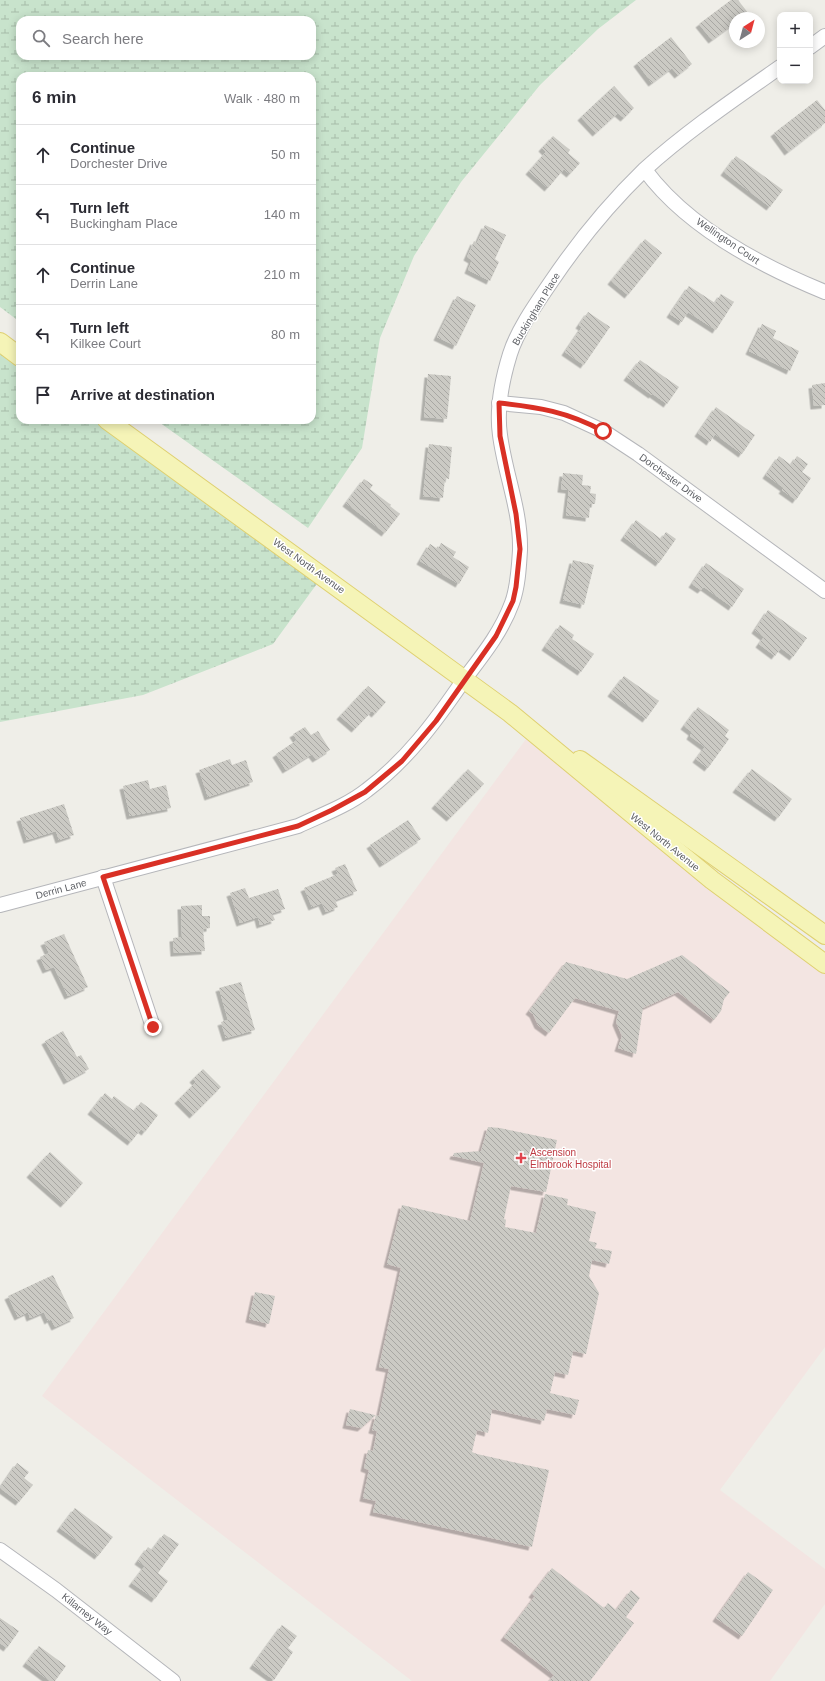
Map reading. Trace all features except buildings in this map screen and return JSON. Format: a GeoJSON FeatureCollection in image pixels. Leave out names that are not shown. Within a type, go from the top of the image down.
{"type":"FeatureCollection","features":[{"type":"Feature","properties":{"kind":"main road"},"geometry":{"type":"LineString","coordinates":[[0,342],[16,354]]}},
{"type":"Feature","properties":{"kind":"main road","name":"West North Avenue"},"geometry":{"type":"LineString","coordinates":[[113,424],[510,713],[608,778],[825,935]]}},
{"type":"Feature","properties":{"kind":"main road","name":"West North Avenue"},"geometry":{"type":"LineString","coordinates":[[510,713],[712,880],[825,964]]}},
{"type":"Feature","properties":{"kind":"street"},"geometry":{"type":"LineString","coordinates":[[813,45],[825,36]]}},
{"type":"Feature","properties":{"kind":"street","name":"Buckingham Place"},"geometry":{"type":"LineString","coordinates":[[465,680],[496,636],[513,601],[516,587],[520,549],[516,514],[500,436],[499,403],[510,352],[540,298],[587,232],[619,196],[645,170],[684,136],[777,69]]}},
{"type":"Feature","properties":{"kind":"street","name":"Wellington Court"},"geometry":{"type":"LineString","coordinates":[[645,170],[676,204],[738,249],[802,283],[825,292]]}},
{"type":"Feature","properties":{"kind":"street","name":"Dorchester Drive"},"geometry":{"type":"LineString","coordinates":[[499,403],[541,407],[564,413],[603,431],[638,454],[825,591]]}},
{"type":"Feature","properties":{"kind":"street","name":"Derrin Lane"},"geometry":{"type":"LineString","coordinates":[[0,906],[103,877],[298,826],[332,810],[365,792],[402,761],[436,721],[465,680]]}},
{"type":"Feature","properties":{"kind":"street"},"geometry":{"type":"LineString","coordinates":[[103,877],[153,1027]]}},
{"type":"Feature","properties":{"kind":"street","name":"Killarney Way"},"geometry":{"type":"LineString","coordinates":[[0,1550],[56,1590],[173,1681]]}},
{"type":"Feature","properties":{"kind":"shaded area","name":"Ascension Elmbrook Hospital"},"geometry":{"type":"Polygon","coordinates":[[[529,735],[825,968],[825,1347],[720,1490],[825,1569],[825,1604],[770,1681],[412,1681],[42,1396],[529,735]]]}},
{"type":"Feature","properties":{"kind":"green space"},"geometry":{"type":"Polygon","coordinates":[[[0,0],[636,0],[598,29],[540,85],[461,182],[414,256],[380,338],[362,448],[308,528],[162,424],[316,424],[316,72],[16,72],[16,319],[0,307],[0,0]]]}},
{"type":"Feature","properties":{"kind":"green space"},"geometry":{"type":"Polygon","coordinates":[[[0,340],[16,351],[16,424],[119,424],[327,570],[273,644],[143,695],[0,722],[0,340]]]}},
{"type":"Feature","properties":{"kind":"place","name":"Ascension Elmbrook Hospital"},"geometry":{"type":"Point","coordinates":[521,1158]}},
{"type":"Feature","properties":{"kind":"route"},"geometry":{"type":"LineString","coordinates":[[153,1027],[103,877],[298,826],[365,792],[402,761],[436,721],[483,656],[496,636],[513,601],[520,549],[516,514],[500,436],[498,419],[499,403],[541,407],[564,413],[591,424],[603,431]]}}]}
